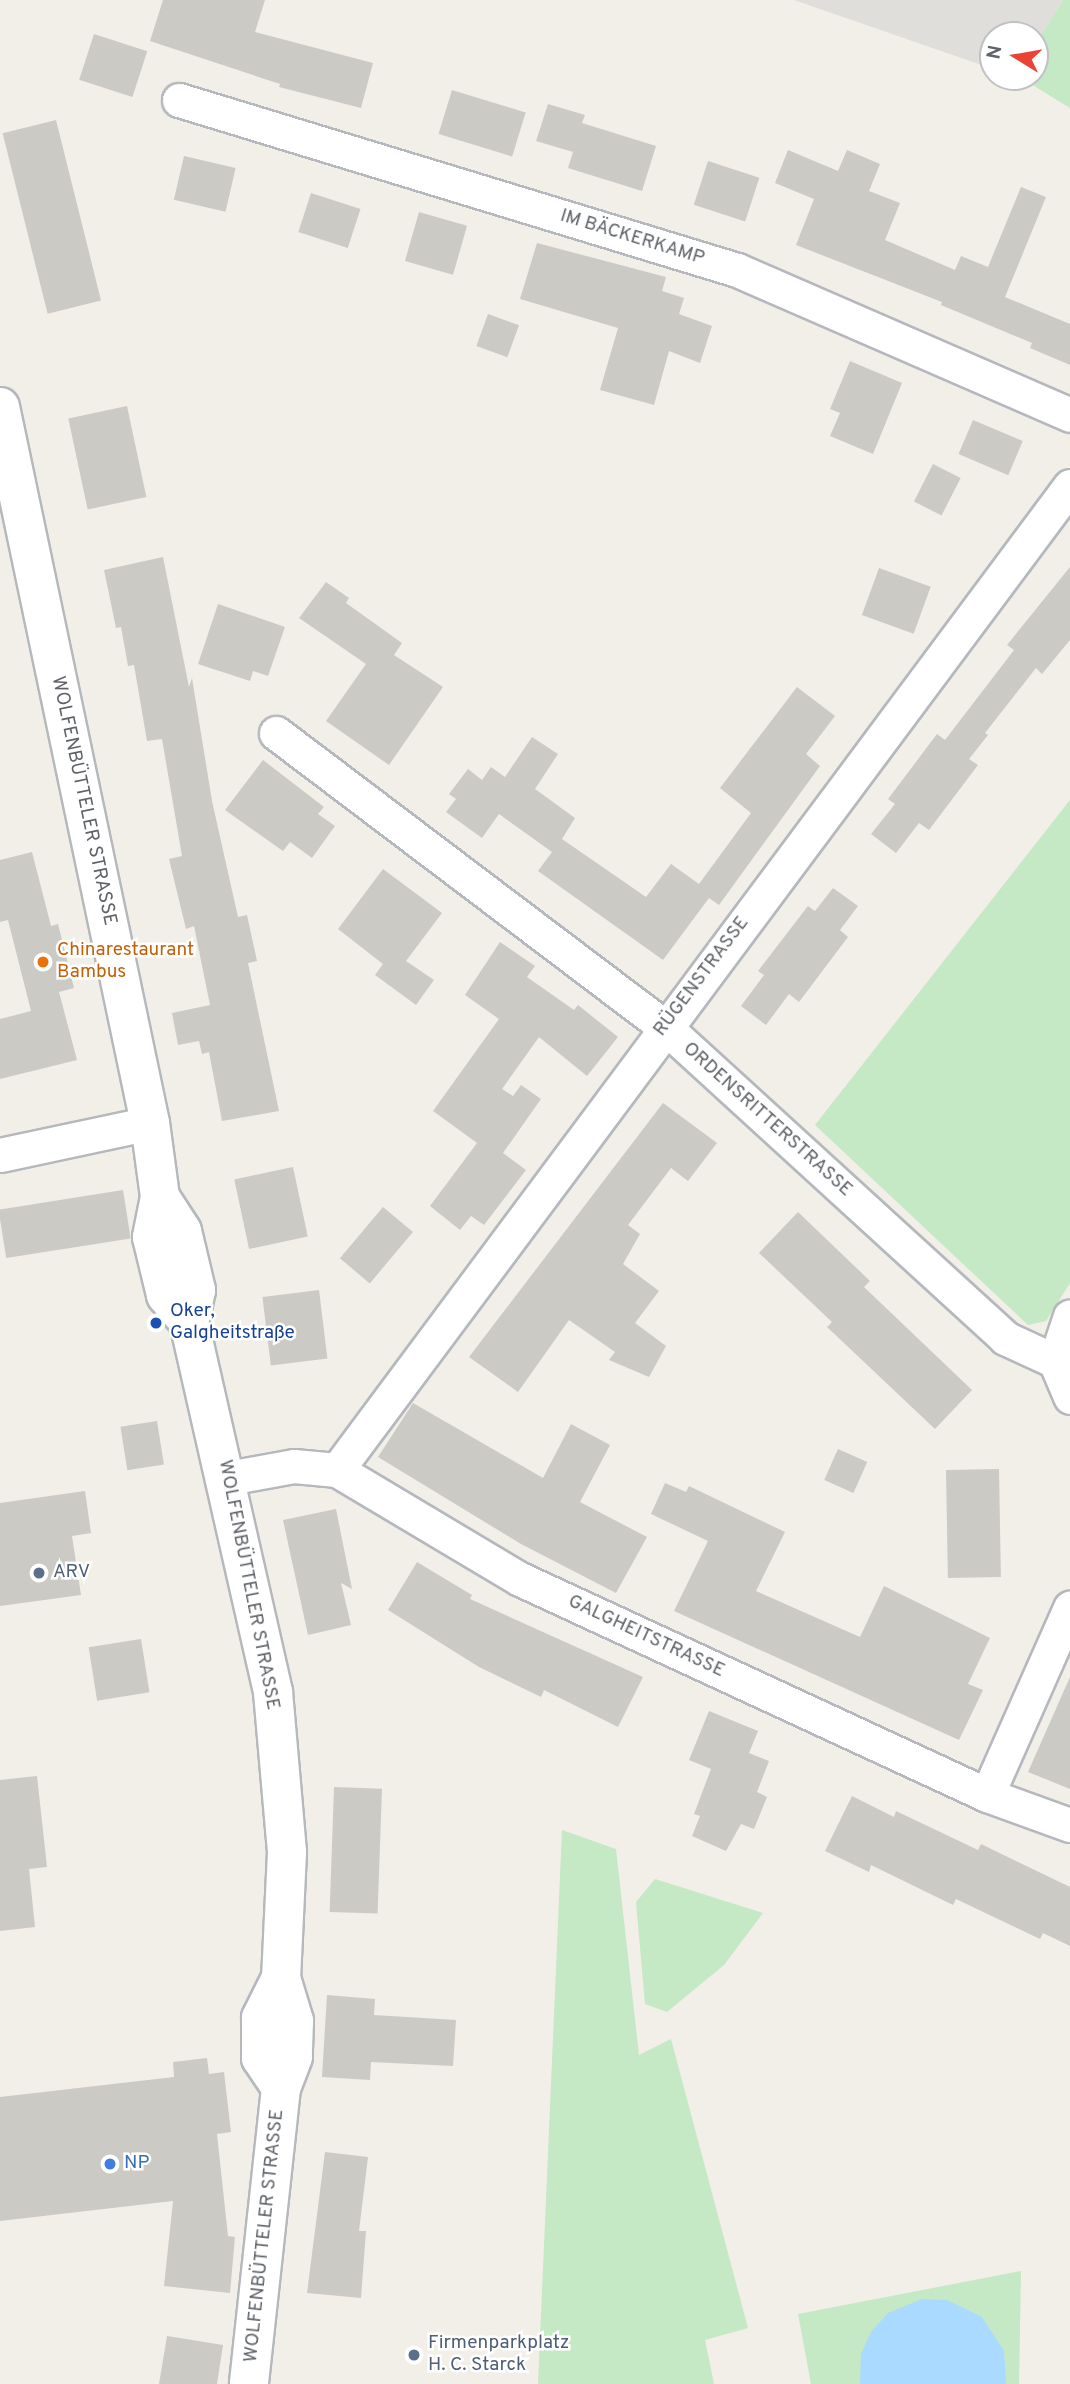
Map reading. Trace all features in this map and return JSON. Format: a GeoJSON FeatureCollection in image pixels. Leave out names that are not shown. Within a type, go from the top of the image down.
{"type":"FeatureCollection","features":[{"type":"Feature","properties":{"kind":"main road","name":"WOLFENBÜTTELER STRASSE"},"geometry":{"type":"LineString","coordinates":[[0,407],[8,482],[150,1123],[160,1196],[182,1231],[196,1290],[189,1322],[228,1478],[273,1692],[287,1853],[281,1978],[294,2021],[293,2057],[281,2088],[249,2384]]}},
{"type":"Feature","properties":{"kind":"street","name":"IM BÄCKERKAMP"},"geometry":{"type":"LineString","coordinates":[[179,100],[737,270],[1070,415]]}},
{"type":"Feature","properties":{"kind":"street","name":"RÜGENSTRASSE"},"geometry":{"type":"LineString","coordinates":[[337,1469],[1070,486]]}},
{"type":"Feature","properties":{"kind":"street","name":"ORDENSRITTERSTRASSE"},"geometry":{"type":"LineString","coordinates":[[276,733],[665,1027],[1005,1338],[1055,1361]]}},
{"type":"Feature","properties":{"kind":"street"},"geometry":{"type":"LineString","coordinates":[[0,1155],[150,1123]]}},
{"type":"Feature","properties":{"kind":"street"},"geometry":{"type":"LineString","coordinates":[[1070,1316],[1055,1361],[1070,1396]]}},
{"type":"Feature","properties":{"kind":"street","name":"GALGHEITSTRASSE"},"geometry":{"type":"LineString","coordinates":[[228,1478],[294,1466],[337,1469],[520,1579],[987,1795],[1070,1825]]}},
{"type":"Feature","properties":{"kind":"street"},"geometry":{"type":"LineString","coordinates":[[987,1795],[1070,1608]]}},
{"type":"Feature","properties":{"kind":"shaded area"},"geometry":{"type":"Polygon","coordinates":[[[794,0],[1063,0],[1049,22],[979,21],[979,64],[794,0]]]}},
{"type":"Feature","properties":{"kind":"green space"},"geometry":{"type":"Polygon","coordinates":[[[1063,0],[1070,0],[1070,108],[1042,91],[1049,91],[1049,22],[1063,0]]]}},
{"type":"Feature","properties":{"kind":"green space"},"geometry":{"type":"Polygon","coordinates":[[[1070,800],[1070,1283],[1046,1321],[1028,1325],[815,1125],[1070,800]]]}},
{"type":"Feature","properties":{"kind":"green space"},"geometry":{"type":"Polygon","coordinates":[[[562,1830],[616,1849],[639,2055],[671,2039],[748,2328],[705,2340],[714,2384],[538,2384],[562,1830]]]}},
{"type":"Feature","properties":{"kind":"green space"},"geometry":{"type":"Polygon","coordinates":[[[655,1879],[763,1913],[724,1965],[667,2012],[645,2004],[636,1902],[655,1879]]]}},
{"type":"Feature","properties":{"kind":"green space"},"geometry":{"type":"Polygon","coordinates":[[[1021,2271],[1019,2384],[811,2384],[798,2314],[1021,2271]]]}},
{"type":"Feature","properties":{"kind":"water"},"geometry":{"type":"Polygon","coordinates":[[[922,2299],[947,2300],[982,2317],[1004,2351],[1006,2384],[860,2384],[861,2354],[871,2332],[888,2313],[922,2299]]]}},
{"type":"Feature","properties":{"kind":"building"},"geometry":{"type":"Polygon","coordinates":[[[163,0],[265,0],[255,32],[373,63],[361,108],[279,87],[280,84],[150,41],[163,0]]]}},
{"type":"Feature","properties":{"kind":"building"},"geometry":{"type":"Polygon","coordinates":[[[94,34],[147,51],[132,97],[79,80],[94,34]]]}},
{"type":"Feature","properties":{"kind":"building"},"geometry":{"type":"Polygon","coordinates":[[[452,90],[526,113],[512,157],[439,134],[452,90]]]}},
{"type":"Feature","properties":{"kind":"building"},"geometry":{"type":"Polygon","coordinates":[[[548,104],[585,115],[582,123],[656,146],[642,191],[568,168],[573,152],[536,141],[548,104]]]}},
{"type":"Feature","properties":{"kind":"building"},"geometry":{"type":"Polygon","coordinates":[[[56,120],[101,300],[48,314],[3,133],[56,120]]]}},
{"type":"Feature","properties":{"kind":"building"},"geometry":{"type":"Polygon","coordinates":[[[788,150],[838,171],[847,150],[880,164],[869,191],[900,203],[885,240],[955,270],[961,256],[988,267],[1021,187],[1046,197],[1005,297],[1070,324],[1070,365],[1030,348],[1032,343],[941,305],[942,302],[796,245],[814,199],[775,183],[788,150]]]}},
{"type":"Feature","properties":{"kind":"building"},"geometry":{"type":"Polygon","coordinates":[[[184,156],[236,168],[226,212],[174,200],[184,156]]]}},
{"type":"Feature","properties":{"kind":"building"},"geometry":{"type":"Polygon","coordinates":[[[708,161],[759,178],[745,221],[694,205],[708,161]]]}},
{"type":"Feature","properties":{"kind":"building"},"geometry":{"type":"Polygon","coordinates":[[[311,193],[360,209],[348,248],[298,232],[311,193]]]}},
{"type":"Feature","properties":{"kind":"building"},"geometry":{"type":"Polygon","coordinates":[[[419,212],[467,226],[453,275],[405,261],[419,212]]]}},
{"type":"Feature","properties":{"kind":"building"},"geometry":{"type":"Polygon","coordinates":[[[537,243],[666,277],[662,291],[684,298],[679,314],[712,326],[700,363],[669,351],[654,405],[600,390],[618,328],[520,299],[537,243]]]}},
{"type":"Feature","properties":{"kind":"building"},"geometry":{"type":"Polygon","coordinates":[[[488,314],[519,325],[507,357],[476,346],[488,314]]]}},
{"type":"Feature","properties":{"kind":"building"},"geometry":{"type":"Polygon","coordinates":[[[850,361],[902,383],[873,454],[830,436],[840,413],[830,409],[850,361]]]}},
{"type":"Feature","properties":{"kind":"building"},"geometry":{"type":"Polygon","coordinates":[[[127,406],[146,497],[88,509],[68,418],[127,406]]]}},
{"type":"Feature","properties":{"kind":"building"},"geometry":{"type":"Polygon","coordinates":[[[973,420],[1023,441],[1008,475],[959,454],[973,420]]]}},
{"type":"Feature","properties":{"kind":"building"},"geometry":{"type":"Polygon","coordinates":[[[933,464],[961,478],[942,515],[914,501],[933,464]]]}},
{"type":"Feature","properties":{"kind":"building"},"geometry":{"type":"Polygon","coordinates":[[[163,557],[189,687],[192,678],[212,801],[238,917],[247,915],[257,961],[248,963],[279,1111],[222,1121],[209,1052],[202,1054],[199,1041],[178,1045],[172,1013],[210,1005],[194,926],[186,929],[169,859],[182,856],[162,739],[147,741],[134,665],[128,666],[121,627],[116,628],[104,570],[163,557]]]}},
{"type":"Feature","properties":{"kind":"building"},"geometry":{"type":"Polygon","coordinates":[[[1070,567],[1070,640],[1042,674],[1036,668],[985,733],[988,735],[969,759],[978,765],[929,830],[919,823],[896,853],[871,834],[895,804],[888,799],[937,734],[945,740],[1014,650],[1007,645],[1070,567]]]}},
{"type":"Feature","properties":{"kind":"building"},"geometry":{"type":"Polygon","coordinates":[[[879,568],[931,587],[914,634],[862,615],[879,568]]]}},
{"type":"Feature","properties":{"kind":"building"},"geometry":{"type":"Polygon","coordinates":[[[326,582],[349,598],[346,603],[402,643],[394,655],[443,687],[389,765],[326,721],[366,664],[299,618],[326,582]]]}},
{"type":"Feature","properties":{"kind":"building"},"geometry":{"type":"Polygon","coordinates":[[[218,604],[285,627],[268,676],[253,671],[250,681],[198,664],[218,604]]]}},
{"type":"Feature","properties":{"kind":"building"},"geometry":{"type":"Polygon","coordinates":[[[797,687],[835,716],[806,754],[820,766],[719,905],[709,898],[663,960],[538,871],[552,852],[499,814],[482,838],[446,812],[456,799],[449,794],[468,769],[482,780],[491,767],[505,777],[532,737],[558,754],[535,789],[575,818],[562,839],[646,897],[671,864],[699,884],[751,813],[720,788],[797,687]]]}},
{"type":"Feature","properties":{"kind":"building"},"geometry":{"type":"Polygon","coordinates":[[[263,760],[324,807],[318,814],[335,826],[312,858],[290,842],[283,851],[225,810],[263,760]]]}},
{"type":"Feature","properties":{"kind":"building"},"geometry":{"type":"Polygon","coordinates":[[[32,852],[51,926],[58,924],[74,988],[59,992],[77,1060],[0,1079],[0,1019],[31,1011],[8,920],[0,922],[0,860],[32,852]]]}},
{"type":"Feature","properties":{"kind":"building"},"geometry":{"type":"Polygon","coordinates":[[[383,869],[442,913],[406,961],[434,980],[416,1005],[375,975],[383,964],[338,929],[383,869]]]}},
{"type":"Feature","properties":{"kind":"building"},"geometry":{"type":"Polygon","coordinates":[[[833,888],[858,906],[840,930],[848,937],[799,1002],[789,994],[766,1025],[741,1006],[764,975],[758,971],[808,906],[815,911],[833,888]]]}},
{"type":"Feature","properties":{"kind":"building"},"geometry":{"type":"Polygon","coordinates":[[[500,942],[535,966],[527,977],[574,1010],[578,1005],[618,1037],[587,1076],[539,1037],[502,1089],[513,1096],[521,1085],[541,1099],[503,1153],[526,1170],[484,1225],[471,1216],[460,1230],[430,1206],[477,1143],[433,1111],[499,1019],[465,995],[500,942]]]}},
{"type":"Feature","properties":{"kind":"building"},"geometry":{"type":"Polygon","coordinates":[[[663,1103],[717,1143],[688,1181],[671,1168],[628,1225],[640,1234],[623,1264],[659,1291],[635,1323],[666,1346],[649,1377],[609,1360],[615,1352],[569,1320],[518,1392],[469,1357],[663,1103]]]}},
{"type":"Feature","properties":{"kind":"building"},"geometry":{"type":"Polygon","coordinates":[[[293,1167],[308,1236],[249,1249],[234,1179],[293,1167]]]}},
{"type":"Feature","properties":{"kind":"building"},"geometry":{"type":"Polygon","coordinates":[[[123,1190],[131,1238],[6,1258],[0,1209],[123,1190]]]}},
{"type":"Feature","properties":{"kind":"building"},"geometry":{"type":"Polygon","coordinates":[[[383,1207],[413,1232],[370,1283],[340,1258],[383,1207]]]}},
{"type":"Feature","properties":{"kind":"building"},"geometry":{"type":"Polygon","coordinates":[[[798,1212],[870,1281],[864,1287],[972,1390],[935,1429],[827,1327],[832,1322],[759,1253],[798,1212]]]}},
{"type":"Feature","properties":{"kind":"building"},"geometry":{"type":"Polygon","coordinates":[[[319,1290],[327,1358],[271,1365],[262,1297],[319,1290]]]}},
{"type":"Feature","properties":{"kind":"building"},"geometry":{"type":"Polygon","coordinates":[[[413,1403],[543,1478],[571,1424],[610,1445],[580,1502],[647,1537],[616,1593],[521,1544],[378,1457],[413,1403]]]}},
{"type":"Feature","properties":{"kind":"building"},"geometry":{"type":"Polygon","coordinates":[[[157,1421],[164,1464],[127,1470],[120,1427],[157,1421]]]}},
{"type":"Feature","properties":{"kind":"building"},"geometry":{"type":"Polygon","coordinates":[[[838,1449],[867,1462],[853,1493],[824,1480],[838,1449]]]}},
{"type":"Feature","properties":{"kind":"building"},"geometry":{"type":"Polygon","coordinates":[[[999,1469],[1001,1577],[948,1578],[946,1470],[999,1469]]]}},
{"type":"Feature","properties":{"kind":"building"},"geometry":{"type":"Polygon","coordinates":[[[665,1483],[686,1492],[689,1486],[785,1532],[756,1591],[860,1637],[884,1586],[990,1638],[968,1684],[983,1690],[959,1740],[674,1611],[708,1541],[651,1514],[665,1483]]]}},
{"type":"Feature","properties":{"kind":"building"},"geometry":{"type":"Polygon","coordinates":[[[85,1491],[91,1533],[72,1536],[81,1595],[0,1606],[0,1503],[85,1491]]]}},
{"type":"Feature","properties":{"kind":"building"},"geometry":{"type":"Polygon","coordinates":[[[336,1509],[352,1589],[341,1583],[351,1625],[308,1635],[283,1520],[336,1509]]]}},
{"type":"Feature","properties":{"kind":"building"},"geometry":{"type":"Polygon","coordinates":[[[417,1562],[472,1595],[470,1599],[643,1677],[618,1727],[544,1690],[541,1697],[479,1667],[388,1610],[417,1562]]]}},
{"type":"Feature","properties":{"kind":"building"},"geometry":{"type":"Polygon","coordinates":[[[141,1639],[149,1692],[97,1701],[89,1647],[141,1639]]]}},
{"type":"Feature","properties":{"kind":"building"},"geometry":{"type":"Polygon","coordinates":[[[1070,1677],[1070,1789],[1028,1772],[1070,1677]]]}},
{"type":"Feature","properties":{"kind":"building"},"geometry":{"type":"Polygon","coordinates":[[[709,1711],[758,1731],[749,1753],[769,1761],[757,1792],[767,1797],[754,1829],[741,1824],[726,1851],[692,1836],[700,1816],[694,1814],[711,1769],[689,1760],[709,1711]]]}},
{"type":"Feature","properties":{"kind":"building"},"geometry":{"type":"Polygon","coordinates":[[[37,1776],[47,1867],[29,1869],[35,1927],[0,1931],[0,1780],[37,1776]]]}},
{"type":"Feature","properties":{"kind":"building"},"geometry":{"type":"Polygon","coordinates":[[[334,1787],[382,1789],[378,1914],[330,1912],[334,1787]]]}},
{"type":"Feature","properties":{"kind":"building"},"geometry":{"type":"Polygon","coordinates":[[[852,1796],[894,1817],[896,1811],[978,1850],[981,1844],[1070,1887],[1070,1946],[1043,1933],[1040,1939],[956,1899],[953,1905],[871,1865],[869,1872],[825,1851],[852,1796]]]}},
{"type":"Feature","properties":{"kind":"building"},"geometry":{"type":"Polygon","coordinates":[[[327,1995],[375,1999],[374,2015],[456,2020],[453,2066],[371,2062],[370,2080],[322,2077],[327,1995]]]}},
{"type":"Feature","properties":{"kind":"building","name":"NP"},"geometry":{"type":"Polygon","coordinates":[[[207,2058],[209,2074],[224,2072],[231,2132],[217,2134],[228,2236],[235,2237],[230,2293],[164,2286],[173,2201],[0,2221],[0,2097],[174,2077],[173,2062],[207,2058]]]}},
{"type":"Feature","properties":{"kind":"building"},"geometry":{"type":"Polygon","coordinates":[[[325,2152],[368,2157],[359,2231],[366,2231],[361,2298],[307,2293],[325,2152]]]}},
{"type":"Feature","properties":{"kind":"building"},"geometry":{"type":"Polygon","coordinates":[[[167,2336],[223,2345],[217,2384],[159,2384],[167,2336]]]}},
{"type":"Feature","properties":{"kind":"place","name":"Chinarestaurant Bambus"},"geometry":{"type":"Point","coordinates":[43,962]}},
{"type":"Feature","properties":{"kind":"place","name":"Oker, Galgheitstraße"},"geometry":{"type":"Point","coordinates":[156,1323]}},
{"type":"Feature","properties":{"kind":"place","name":"ARV"},"geometry":{"type":"Point","coordinates":[39,1573]}},
{"type":"Feature","properties":{"kind":"place","name":"NP"},"geometry":{"type":"Point","coordinates":[110,2164]}},
{"type":"Feature","properties":{"kind":"place","name":"Firmenparkplatz H. C. Starck"},"geometry":{"type":"Point","coordinates":[414,2355]}}]}
